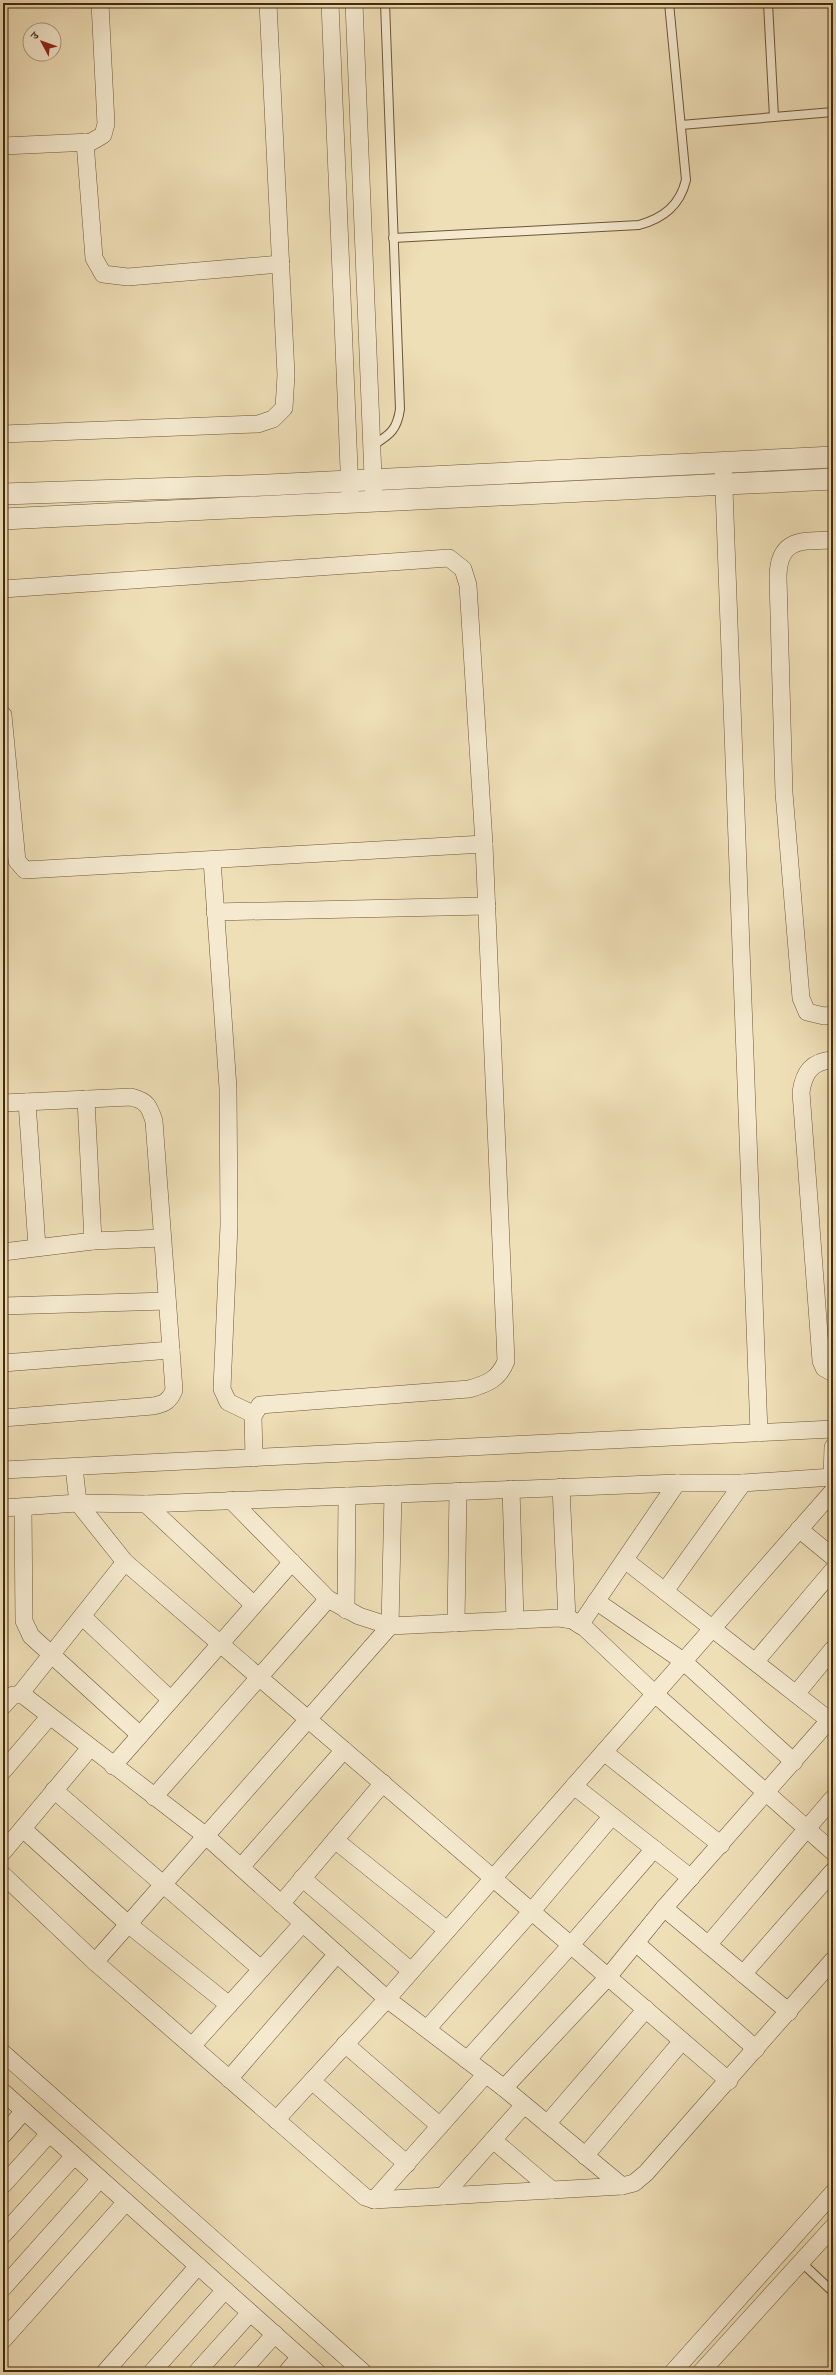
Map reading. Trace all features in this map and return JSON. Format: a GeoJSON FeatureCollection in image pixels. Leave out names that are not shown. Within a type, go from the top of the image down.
{"type":"FeatureCollection","features":[{"type":"Feature","properties":{"kind":"street"},"geometry":{"type":"LineString","coordinates":[[3,146],[85,142],[99,138],[105,130],[100,3]]}},
{"type":"Feature","properties":{"kind":"street"},"geometry":{"type":"LineString","coordinates":[[3,434],[258,424],[273,419],[284,408],[286,394],[281,264],[268,3]]}},
{"type":"Feature","properties":{"kind":"street"},"geometry":{"type":"LineString","coordinates":[[330,3],[350,503]]}},
{"type":"Feature","properties":{"kind":"street"},"geometry":{"type":"LineString","coordinates":[[354,3],[374,502]]}},
{"type":"Feature","properties":{"kind":"street"},"geometry":{"type":"LineString","coordinates":[[85,142],[94,258],[103,274],[128,278],[281,264]]}},
{"type":"Feature","properties":{"kind":"street"},"geometry":{"type":"LineString","coordinates":[[3,494],[349,482],[833,457]]}},
{"type":"Feature","properties":{"kind":"street"},"geometry":{"type":"LineString","coordinates":[[723,462],[759,1433]]}},
{"type":"Feature","properties":{"kind":"street"},"geometry":{"type":"LineString","coordinates":[[3,519],[833,479]]}},
{"type":"Feature","properties":{"kind":"street"},"geometry":{"type":"LineString","coordinates":[[833,540],[805,541],[793,544],[785,549],[778,566],[778,578],[784,793],[801,998],[804,1008],[808,1012],[818,1015],[833,1015]]}},
{"type":"Feature","properties":{"kind":"street"},"geometry":{"type":"LineString","coordinates":[[3,589],[449,558],[463,569],[468,585],[484,844],[506,1360],[503,1368],[496,1377],[486,1384],[469,1389],[260,1405],[253,1414],[254,1458]]}},
{"type":"Feature","properties":{"kind":"street"},"geometry":{"type":"LineString","coordinates":[[3,715],[17,861],[25,870],[484,844]]}},
{"type":"Feature","properties":{"kind":"street"},"geometry":{"type":"LineString","coordinates":[[212,860],[228,1088],[229,1225],[222,1389],[228,1402],[253,1414]]}},
{"type":"Feature","properties":{"kind":"street"},"geometry":{"type":"LineString","coordinates":[[215,912],[487,906]]}},
{"type":"Feature","properties":{"kind":"street"},"geometry":{"type":"LineString","coordinates":[[833,1060],[816,1063],[808,1069],[803,1080],[801,1092],[821,1361],[824,1368],[833,1373]]}},
{"type":"Feature","properties":{"kind":"street"},"geometry":{"type":"LineString","coordinates":[[3,1103],[131,1097],[142,1100],[149,1107],[154,1121],[174,1390],[171,1398],[161,1405],[3,1418]]}},
{"type":"Feature","properties":{"kind":"street"},"geometry":{"type":"LineString","coordinates":[[86,1099],[93,1241]]}},
{"type":"Feature","properties":{"kind":"street"},"geometry":{"type":"LineString","coordinates":[[27,1102],[37,1247]]}},
{"type":"Feature","properties":{"kind":"street"},"geometry":{"type":"LineString","coordinates":[[3,1252],[93,1241],[162,1238]]}},
{"type":"Feature","properties":{"kind":"street"},"geometry":{"type":"LineString","coordinates":[[3,1306],[167,1301]]}},
{"type":"Feature","properties":{"kind":"street"},"geometry":{"type":"LineString","coordinates":[[3,1363],[171,1350]]}},
{"type":"Feature","properties":{"kind":"street"},"geometry":{"type":"LineString","coordinates":[[3,1470],[833,1429]]}},
{"type":"Feature","properties":{"kind":"street"},"geometry":{"type":"LineString","coordinates":[[276,2120],[387,1999],[799,1529],[832,1481],[833,1447]]}},
{"type":"Feature","properties":{"kind":"street"},"geometry":{"type":"LineString","coordinates":[[74,1467],[78,1503],[125,1562],[728,2081]]}},
{"type":"Feature","properties":{"kind":"street"},"geometry":{"type":"LineString","coordinates":[[3,1508],[23,1508],[78,1503],[146,1504],[677,1483],[832,1481]]}},
{"type":"Feature","properties":{"kind":"street"},"geometry":{"type":"LineString","coordinates":[[574,1622],[596,1601],[677,1483]]}},
{"type":"Feature","properties":{"kind":"street"},"geometry":{"type":"LineString","coordinates":[[665,1591],[743,1483]]}},
{"type":"Feature","properties":{"kind":"street"},"geometry":{"type":"LineString","coordinates":[[561,1487],[574,1622]]}},
{"type":"Feature","properties":{"kind":"street"},"geometry":{"type":"LineString","coordinates":[[511,1489],[516,1620]]}},
{"type":"Feature","properties":{"kind":"street"},"geometry":{"type":"LineString","coordinates":[[456,1623],[458,1491]]}},
{"type":"Feature","properties":{"kind":"street"},"geometry":{"type":"LineString","coordinates":[[95,1962],[390,1626],[393,1494]]}},
{"type":"Feature","properties":{"kind":"street"},"geometry":{"type":"LineString","coordinates":[[346,1610],[347,1496]]}},
{"type":"Feature","properties":{"kind":"street"},"geometry":{"type":"LineString","coordinates":[[231,1500],[328,1599],[346,1610],[390,1626],[516,1620],[574,1622],[833,1852]]}},
{"type":"Feature","properties":{"kind":"street"},"geometry":{"type":"LineString","coordinates":[[146,1504],[254,1605]]}},
{"type":"Feature","properties":{"kind":"street"},"geometry":{"type":"LineString","coordinates":[[23,1508],[24,1621],[31,1636],[140,1735]]}},
{"type":"Feature","properties":{"kind":"street"},"geometry":{"type":"LineString","coordinates":[[799,1529],[833,1557]]}},
{"type":"Feature","properties":{"kind":"street"},"geometry":{"type":"LineString","coordinates":[[504,2088],[608,1977],[664,1908],[768,1793],[831,1718],[796,1694],[756,1661],[624,1560]]}},
{"type":"Feature","properties":{"kind":"street"},"geometry":{"type":"LineString","coordinates":[[3,1706],[13,1695],[20,1694],[125,1562]]}},
{"type":"Feature","properties":{"kind":"street"},"geometry":{"type":"LineString","coordinates":[[113,1766],[292,1562]]}},
{"type":"Feature","properties":{"kind":"street"},"geometry":{"type":"LineString","coordinates":[[756,1661],[833,1570]]}},
{"type":"Feature","properties":{"kind":"street"},"geometry":{"type":"LineString","coordinates":[[154,1797],[328,1599]]}},
{"type":"Feature","properties":{"kind":"street"},"geometry":{"type":"LineString","coordinates":[[596,1601],[683,1661],[794,1762]]}},
{"type":"Feature","properties":{"kind":"street"},"geometry":{"type":"LineString","coordinates":[[83,1616],[171,1700]]}},
{"type":"Feature","properties":{"kind":"street"},"geometry":{"type":"LineString","coordinates":[[796,1694],[833,1649]]}},
{"type":"Feature","properties":{"kind":"street"},"geometry":{"type":"LineString","coordinates":[[20,1694],[206,1836],[387,1999],[504,2088],[622,2186]]}},
{"type":"Feature","properties":{"kind":"street"},"geometry":{"type":"LineString","coordinates":[[3,1771],[49,1717]]}},
{"type":"Feature","properties":{"kind":"street"},"geometry":{"type":"LineString","coordinates":[[3,1852],[90,1748]]}},
{"type":"Feature","properties":{"kind":"street"},"geometry":{"type":"LineString","coordinates":[[241,1867],[344,1750]]}},
{"type":"Feature","properties":{"kind":"street"},"geometry":{"type":"LineString","coordinates":[[604,1752],[720,1845]]}},
{"type":"Feature","properties":{"kind":"street"},"geometry":{"type":"LineString","coordinates":[[281,1904],[382,1783]]}},
{"type":"Feature","properties":{"kind":"street"},"geometry":{"type":"LineString","coordinates":[[574,1786],[692,1878]]}},
{"type":"Feature","properties":{"kind":"street"},"geometry":{"type":"LineString","coordinates":[[54,1790],[261,1969]]}},
{"type":"Feature","properties":{"kind":"street"},"geometry":{"type":"LineString","coordinates":[[708,1945],[833,1798]]}},
{"type":"Feature","properties":{"kind":"street"},"geometry":{"type":"LineString","coordinates":[[426,2029],[530,1912],[612,1816]]}},
{"type":"Feature","properties":{"kind":"street"},"geometry":{"type":"LineString","coordinates":[[23,1829],[128,1924],[229,2005]]}},
{"type":"Feature","properties":{"kind":"street"},"geometry":{"type":"LineString","coordinates":[[335,1840],[447,1930]]}},
{"type":"Feature","properties":{"kind":"street"},"geometry":{"type":"LineString","coordinates":[[467,2060],[570,1946],[654,1849]]}},
{"type":"Feature","properties":{"kind":"street"},"geometry":{"type":"LineString","coordinates":[[743,1974],[833,1871]]}},
{"type":"Feature","properties":{"kind":"street"},"geometry":{"type":"LineString","coordinates":[[3,1875],[95,1962],[365,2197],[374,2200],[622,2186],[634,2183],[646,2173],[789,2012],[833,1960]]}},
{"type":"Feature","properties":{"kind":"street"},"geometry":{"type":"LineString","coordinates":[[302,1878],[411,1971]]}},
{"type":"Feature","properties":{"kind":"street"},"geometry":{"type":"LineString","coordinates":[[664,1908],[789,2012]]}},
{"type":"Feature","properties":{"kind":"street"},"geometry":{"type":"LineString","coordinates":[[192,2046],[303,1923]]}},
{"type":"Feature","properties":{"kind":"street"},"geometry":{"type":"LineString","coordinates":[[636,1943],[756,2049]]}},
{"type":"Feature","properties":{"kind":"street"},"geometry":{"type":"LineString","coordinates":[[229,2078],[337,1954]]}},
{"type":"Feature","properties":{"kind":"street"},"geometry":{"type":"LineString","coordinates":[[547,2124],[646,2009]]}},
{"type":"Feature","properties":{"kind":"street"},"geometry":{"type":"LineString","coordinates":[[586,2156],[682,2041]]}},
{"type":"Feature","properties":{"kind":"street"},"geometry":{"type":"LineString","coordinates":[[345,2044],[440,2126]]}},
{"type":"Feature","properties":{"kind":"street"},"geometry":{"type":"LineString","coordinates":[[3,2053],[363,2372]]}},
{"type":"Feature","properties":{"kind":"street"},"geometry":{"type":"LineString","coordinates":[[374,2200],[486,2074]]}},
{"type":"Feature","properties":{"kind":"street"},"geometry":{"type":"LineString","coordinates":[[312,2081],[407,2164]]}},
{"type":"Feature","properties":{"kind":"street"},"geometry":{"type":"LineString","coordinates":[[3,2092],[317,2372]]}},
{"type":"Feature","properties":{"kind":"street"},"geometry":{"type":"LineString","coordinates":[[443,2196],[524,2105]]}},
{"type":"Feature","properties":{"kind":"street"},"geometry":{"type":"LineString","coordinates":[[3,2135],[24,2111]]}},
{"type":"Feature","properties":{"kind":"street"},"geometry":{"type":"LineString","coordinates":[[3,2185],[49,2134]]}},
{"type":"Feature","properties":{"kind":"street"},"geometry":{"type":"LineString","coordinates":[[493,2140],[552,2190]]}},
{"type":"Feature","properties":{"kind":"street"},"geometry":{"type":"LineString","coordinates":[[3,2236],[74,2156]]}},
{"type":"Feature","properties":{"kind":"street"},"geometry":{"type":"LineString","coordinates":[[3,2288],[100,2179]]}},
{"type":"Feature","properties":{"kind":"street"},"geometry":{"type":"LineString","coordinates":[[673,2372],[833,2193]]}},
{"type":"Feature","properties":{"kind":"street"},"geometry":{"type":"LineString","coordinates":[[3,2340],[126,2202]]}},
{"type":"Feature","properties":{"kind":"street"},"geometry":{"type":"LineString","coordinates":[[701,2372],[833,2227]]}},
{"type":"Feature","properties":{"kind":"street"},"geometry":{"type":"LineString","coordinates":[[105,2372],[198,2266]]}},
{"type":"Feature","properties":{"kind":"street"},"geometry":{"type":"LineString","coordinates":[[152,2372],[225,2290]]}},
{"type":"Feature","properties":{"kind":"street"},"geometry":{"type":"LineString","coordinates":[[197,2372],[250,2313]]}},
{"type":"Feature","properties":{"kind":"street"},"geometry":{"type":"LineString","coordinates":[[241,2372],[275,2334]]}},
{"type":"Feature","properties":{"kind":"street"},"geometry":{"type":"LineString","coordinates":[[287,2372],[300,2357]]}},
{"type":"Feature","properties":{"kind":"lane"},"geometry":{"type":"LineString","coordinates":[[372,446],[386,437],[395,428],[400,409],[385,3]]}},
{"type":"Feature","properties":{"kind":"lane"},"geometry":{"type":"LineString","coordinates":[[393,238],[639,225],[648,222],[674,205],[682,195],[686,180],[669,3]]}},
{"type":"Feature","properties":{"kind":"lane"},"geometry":{"type":"LineString","coordinates":[[768,3],[774,117]]}},
{"type":"Feature","properties":{"kind":"lane"},"geometry":{"type":"LineString","coordinates":[[681,125],[833,112]]}},
{"type":"Feature","properties":{"kind":"lane"},"geometry":{"type":"LineString","coordinates":[[801,2262],[833,2292]]}}]}
